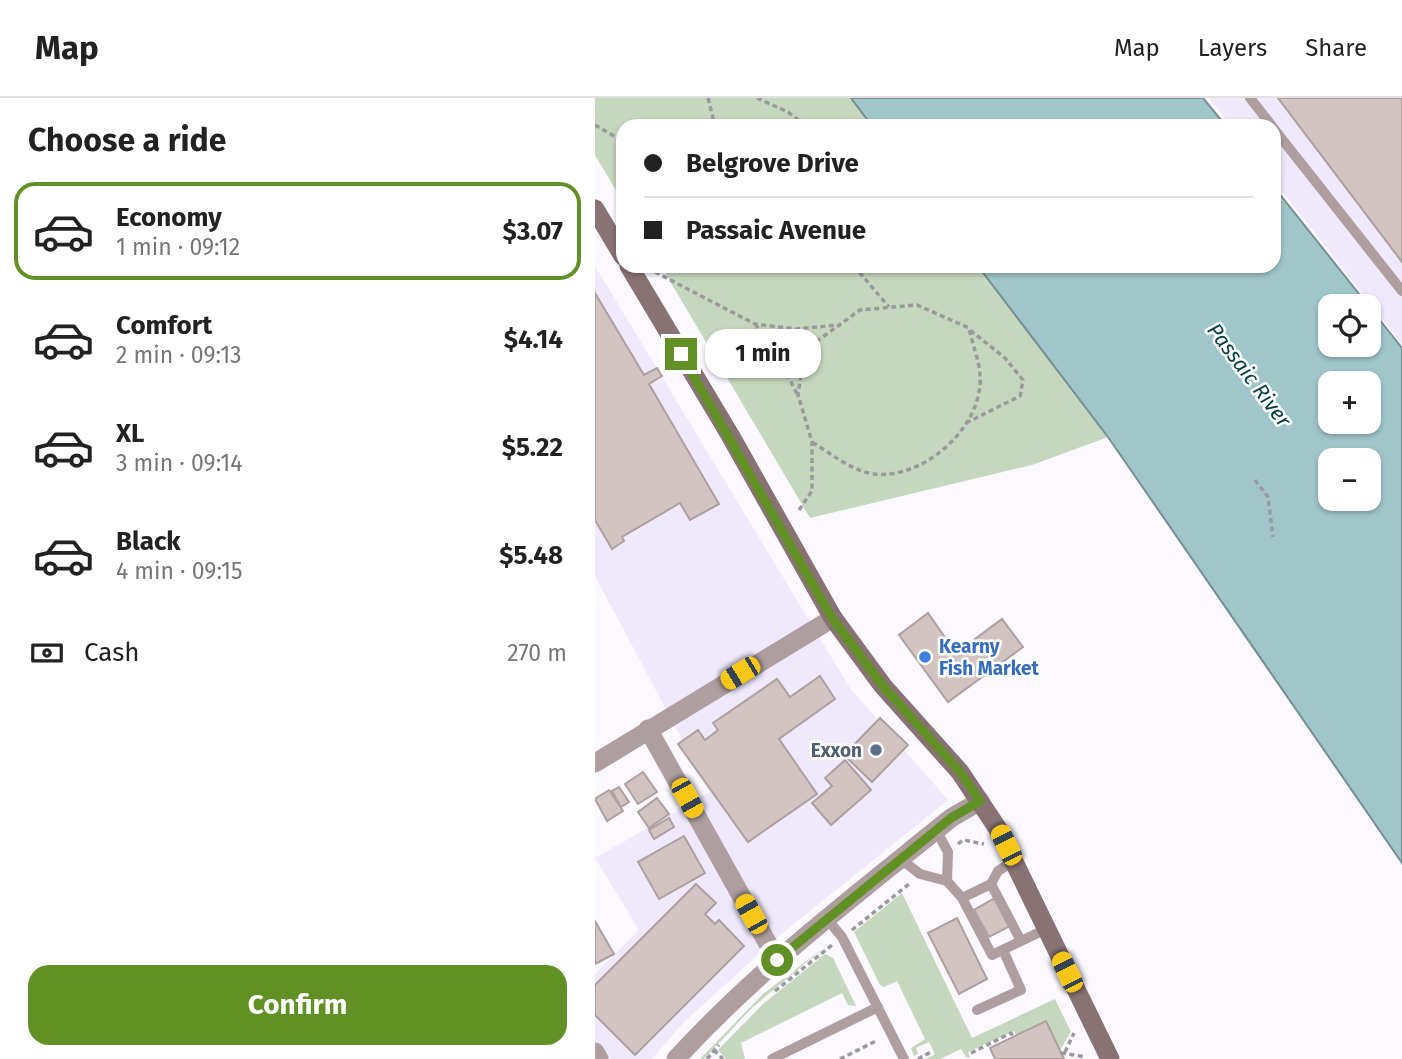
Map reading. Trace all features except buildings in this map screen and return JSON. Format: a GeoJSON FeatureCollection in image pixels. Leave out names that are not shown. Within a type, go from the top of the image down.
{"type":"FeatureCollection","features":[{"type":"Feature","properties":{"kind":"main road"},"geometry":{"type":"LineString","coordinates":[[595,209],[616,244]]}},
{"type":"Feature","properties":{"kind":"main road"},"geometry":{"type":"LineString","coordinates":[[633,273],[730,435],[832,618],[883,686],[960,772],[980,801],[1006,866],[1046,929],[1110,1059]]}},
{"type":"Feature","properties":{"kind":"street"},"geometry":{"type":"LineString","coordinates":[[595,763],[832,618]]}},
{"type":"Feature","properties":{"kind":"street"},"geometry":{"type":"LineString","coordinates":[[648,729],[777,960]]}},
{"type":"Feature","properties":{"kind":"street"},"geometry":{"type":"LineString","coordinates":[[676,1059],[713,1018],[777,960],[936,830],[980,801]]}},
{"type":"Feature","properties":{"kind":"street"},"geometry":{"type":"LineString","coordinates":[[595,1052],[599,1059]]}},
{"type":"Feature","properties":{"kind":"lane"},"geometry":{"type":"LineString","coordinates":[[1250,98],[1267,119]]}},
{"type":"Feature","properties":{"kind":"lane"},"geometry":{"type":"LineString","coordinates":[[1281,137],[1402,291]]}},
{"type":"Feature","properties":{"kind":"lane"},"geometry":{"type":"LineString","coordinates":[[936,830],[948,852],[947,881]]}},
{"type":"Feature","properties":{"kind":"lane"},"geometry":{"type":"LineString","coordinates":[[902,860],[919,874],[947,881],[962,898],[992,955],[1046,929]]}},
{"type":"Feature","properties":{"kind":"lane"},"geometry":{"type":"LineString","coordinates":[[962,898],[991,884],[1006,866]]}},
{"type":"Feature","properties":{"kind":"lane"},"geometry":{"type":"LineString","coordinates":[[991,884],[1021,941]]}},
{"type":"Feature","properties":{"kind":"lane"},"geometry":{"type":"LineString","coordinates":[[827,919],[842,937],[904,1059]]}},
{"type":"Feature","properties":{"kind":"lane"},"geometry":{"type":"LineString","coordinates":[[978,1010],[1021,990],[1003,950]]}},
{"type":"Feature","properties":{"kind":"lane"},"geometry":{"type":"LineString","coordinates":[[772,1059],[879,1007]]}},
{"type":"Feature","properties":{"kind":"path"},"geometry":{"type":"LineString","coordinates":[[708,98],[713,119]]}},
{"type":"Feature","properties":{"kind":"path"},"geometry":{"type":"LineString","coordinates":[[757,98],[797,119]]}},
{"type":"Feature","properties":{"kind":"path"},"geometry":{"type":"LineString","coordinates":[[595,125],[616,137]]}},
{"type":"Feature","properties":{"kind":"path"},"geometry":{"type":"LineString","coordinates":[[657,273],[755,324],[796,330],[839,325]]}},
{"type":"Feature","properties":{"kind":"path"},"geometry":{"type":"LineString","coordinates":[[860,273],[889,307]]}},
{"type":"Feature","properties":{"kind":"path"},"geometry":{"type":"LineString","coordinates":[[798,395],[803,368],[817,341],[859,310],[917,305],[969,328],[1005,358],[1023,380],[1020,396],[964,424]]}},
{"type":"Feature","properties":{"kind":"path"},"geometry":{"type":"LineString","coordinates":[[755,324],[777,354],[798,395],[812,442],[812,491],[799,510]]}},
{"type":"Feature","properties":{"kind":"path"},"geometry":{"type":"LineString","coordinates":[[812,442],[841,461],[873,474],[894,472],[924,463],[954,440],[974,410],[981,376],[969,328]]}},
{"type":"Feature","properties":{"kind":"path"},"geometry":{"type":"LineString","coordinates":[[1255,480],[1268,497],[1273,537]]}},
{"type":"Feature","properties":{"kind":"path"},"geometry":{"type":"LineString","coordinates":[[948,852],[963,840],[985,844],[1006,866]]}},
{"type":"Feature","properties":{"kind":"path"},"geometry":{"type":"LineString","coordinates":[[767,998],[919,874]]}},
{"type":"Feature","properties":{"kind":"path"},"geometry":{"type":"LineString","coordinates":[[1070,1023],[1087,1058]]}},
{"type":"Feature","properties":{"kind":"path"},"geometry":{"type":"LineString","coordinates":[[1074,1032],[1063,1052],[1087,1058]]}},
{"type":"Feature","properties":{"kind":"path"},"geometry":{"type":"LineString","coordinates":[[971,1053],[1011,1033],[1013,1037]]}},
{"type":"Feature","properties":{"kind":"path"},"geometry":{"type":"LineString","coordinates":[[707,1059],[724,1040]]}},
{"type":"Feature","properties":{"kind":"path"},"geometry":{"type":"LineString","coordinates":[[840,1059],[876,1041]]}},
{"type":"Feature","properties":{"kind":"path"},"geometry":{"type":"LineString","coordinates":[[715,1050],[723,1059]]}},
{"type":"Feature","properties":{"kind":"path"},"geometry":{"type":"LineString","coordinates":[[918,1059],[931,1052]]}},
{"type":"Feature","properties":{"kind":"shaded area"},"geometry":{"type":"Polygon","coordinates":[[[1209,98],[1402,98],[1402,344],[1381,317],[1381,294],[1363,294],[1281,190],[1281,119],[1226,119],[1209,98]]]}},
{"type":"Feature","properties":{"kind":"shaded area"},"geometry":{"type":"Polygon","coordinates":[[[595,266],[850,688],[948,800],[779,936],[684,1022],[652,1059],[603,1059],[595,1049],[595,974],[639,930],[595,858],[710,792],[595,576],[595,266]]]}},
{"type":"Feature","properties":{"kind":"green space"},"geometry":{"type":"Polygon","coordinates":[[[595,98],[851,98],[867,119],[616,119],[616,190],[595,155],[595,98]]]}},
{"type":"Feature","properties":{"kind":"green space"},"geometry":{"type":"Polygon","coordinates":[[[665,273],[983,273],[1108,437],[1032,465],[810,518],[665,273]]]}},
{"type":"Feature","properties":{"kind":"green space"},"geometry":{"type":"Polygon","coordinates":[[[902,893],[972,1038],[1055,999],[1071,1032],[1060,1050],[1045,1021],[1016,1035],[1014,1031],[968,1052],[970,1058],[966,1057],[961,1049],[940,1059],[926,1059],[935,1054],[929,1042],[916,1048],[918,1054],[914,1056],[911,1048],[925,1039],[897,981],[884,987],[880,985],[854,932],[902,893]]]}},
{"type":"Feature","properties":{"kind":"green space"},"geometry":{"type":"Polygon","coordinates":[[[826,946],[752,1008],[704,1059],[700,1059],[763,994],[826,946]]]}},
{"type":"Feature","properties":{"kind":"green space"},"geometry":{"type":"Polygon","coordinates":[[[825,954],[833,958],[856,1006],[848,1005],[842,993],[741,1043],[745,1059],[726,1059],[718,1050],[763,1004],[825,954]]]}},
{"type":"Feature","properties":{"kind":"water"},"geometry":{"type":"Polygon","coordinates":[[[851,98],[1203,98],[1220,119],[867,119],[851,98]]]}},
{"type":"Feature","properties":{"kind":"water","name":"Passaic River"},"geometry":{"type":"Polygon","coordinates":[[[1281,196],[1359,294],[1318,294],[1318,357],[1381,357],[1381,321],[1402,348],[1402,863],[1108,437],[983,273],[1281,273],[1281,196]]]}},
{"type":"Feature","properties":{"kind":"place","name":"Kearny Fish Market"},"geometry":{"type":"Point","coordinates":[925,657]}},
{"type":"Feature","properties":{"kind":"place","name":"Exxon"},"geometry":{"type":"Point","coordinates":[876,750]}},
{"type":"Feature","properties":{"kind":"route"},"geometry":{"type":"LineString","coordinates":[[681,354],[832,618],[883,686],[960,772],[980,801],[951,818],[777,960]]}}]}
